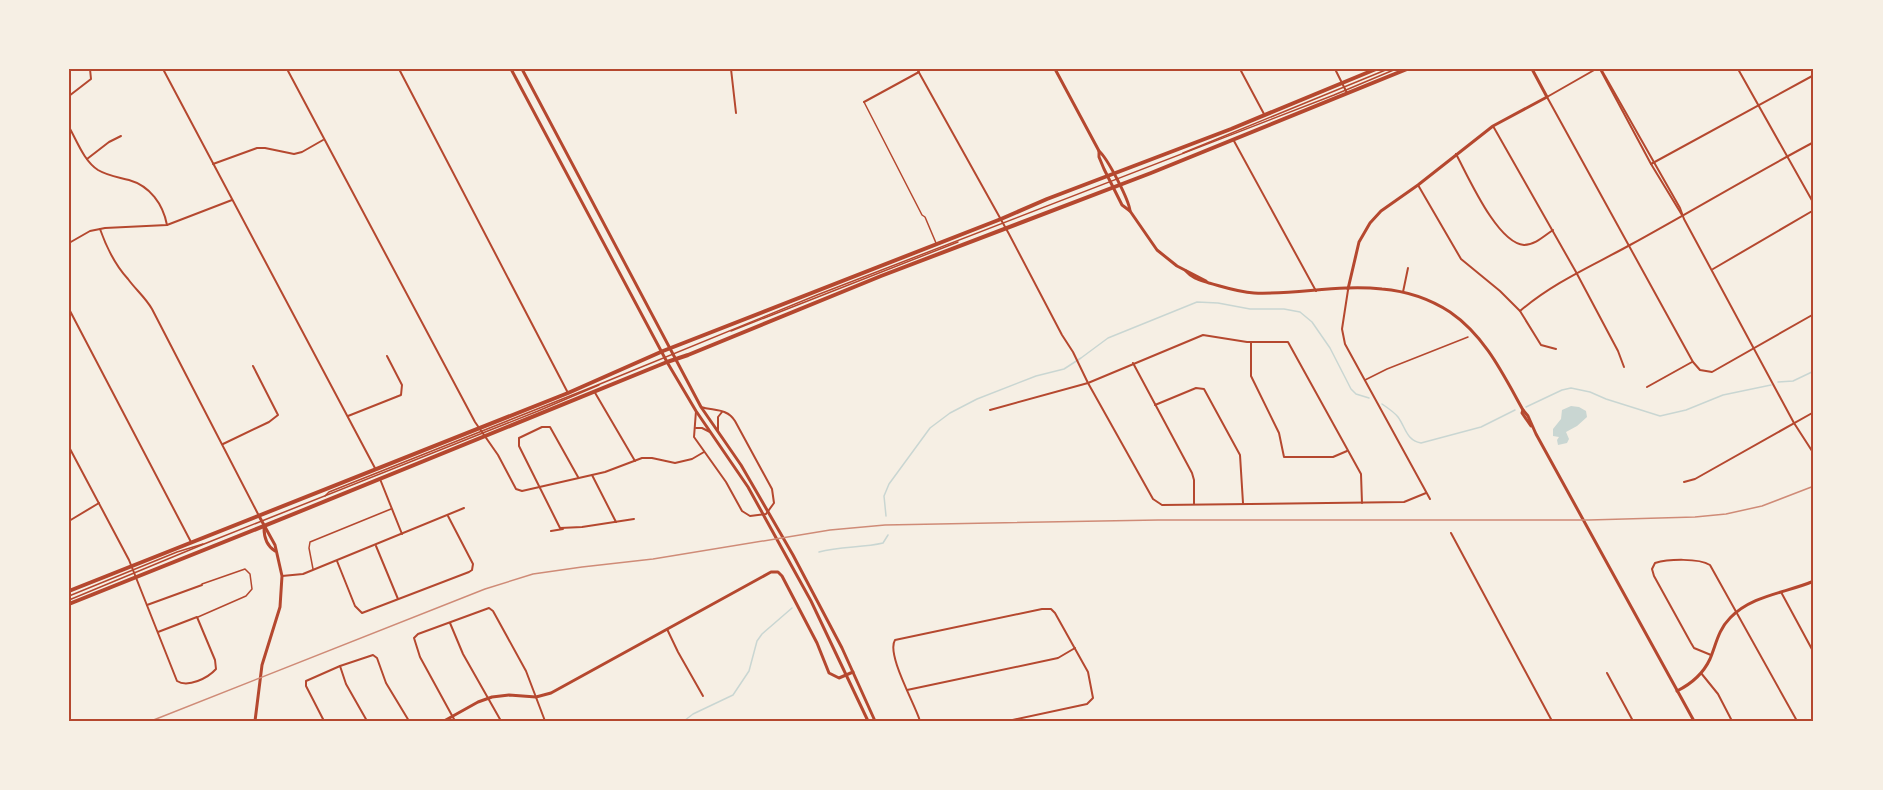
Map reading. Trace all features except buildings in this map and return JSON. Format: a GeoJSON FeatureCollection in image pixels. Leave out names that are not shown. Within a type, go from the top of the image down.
{"type":"FeatureCollection","features":[{"type":"Feature","properties":{"kind":"main road"},"geometry":{"type":"LineString","coordinates":[[69,602],[304,512],[663,351],[937,244],[1113,187],[1345,88],[1376,69]]}},
{"type":"Feature","properties":{"kind":"main road"},"geometry":{"type":"LineString","coordinates":[[69,593],[191,542],[260,519],[376,470],[626,380],[666,359],[675,359],[1004,223],[1114,173],[1264,115],[1407,69]]}},
{"type":"Feature","properties":{"kind":"street"},"geometry":{"type":"LineString","coordinates":[[69,96],[91,79],[90,69]]}},
{"type":"Feature","properties":{"kind":"street"},"geometry":{"type":"LineString","coordinates":[[163,69],[376,470]]}},
{"type":"Feature","properties":{"kind":"street"},"geometry":{"type":"LineString","coordinates":[[287,69],[482,433],[516,489],[522,491],[592,475],[635,460],[648,458],[672,463],[682,462],[704,452]]}},
{"type":"Feature","properties":{"kind":"street"},"geometry":{"type":"LineString","coordinates":[[399,69],[568,393]]}},
{"type":"Feature","properties":{"kind":"street"},"geometry":{"type":"LineString","coordinates":[[511,69],[666,359],[696,411],[738,471],[788,558],[819,616],[868,721]]}},
{"type":"Feature","properties":{"kind":"street"},"geometry":{"type":"LineString","coordinates":[[522,69],[701,407],[741,465],[793,555],[853,672],[875,721]]}},
{"type":"Feature","properties":{"kind":"street"},"geometry":{"type":"LineString","coordinates":[[731,69],[736,113]]}},
{"type":"Feature","properties":{"kind":"street"},"geometry":{"type":"LineString","coordinates":[[1055,69],[1099,152],[1114,173],[1130,204],[1130,212]]}},
{"type":"Feature","properties":{"kind":"street"},"geometry":{"type":"LineString","coordinates":[[1240,69],[1264,115]]}},
{"type":"Feature","properties":{"kind":"street"},"geometry":{"type":"LineString","coordinates":[[1335,69],[1345,88]]}},
{"type":"Feature","properties":{"kind":"street"},"geometry":{"type":"LineString","coordinates":[[1532,69],[1693,362],[1700,370],[1712,372],[1814,314]]}},
{"type":"Feature","properties":{"kind":"street"},"geometry":{"type":"LineString","coordinates":[[1430,499],[1348,351],[1343,337],[1348,289],[1359,242],[1370,223],[1381,211],[1419,185],[1493,126],[1599,69],[1712,269],[1794,423],[1814,454]]}},
{"type":"Feature","properties":{"kind":"street"},"geometry":{"type":"LineString","coordinates":[[1738,69],[1814,204]]}},
{"type":"Feature","properties":{"kind":"street"},"geometry":{"type":"LineString","coordinates":[[864,102],[918,70],[1004,223],[1062,335],[1153,499],[1162,505],[1362,503],[1404,502],[1426,493]]}},
{"type":"Feature","properties":{"kind":"street"},"geometry":{"type":"LineString","coordinates":[[1653,164],[1814,75]]}},
{"type":"Feature","properties":{"kind":"street"},"geometry":{"type":"LineString","coordinates":[[1493,126],[1576,272],[1618,351],[1624,367]]}},
{"type":"Feature","properties":{"kind":"street"},"geometry":{"type":"LineString","coordinates":[[69,127],[87,159],[96,169],[136,183],[148,190],[158,201],[167,225]]}},
{"type":"Feature","properties":{"kind":"street"},"geometry":{"type":"LineString","coordinates":[[87,159],[108,142],[120,136]]}},
{"type":"Feature","properties":{"kind":"street"},"geometry":{"type":"LineString","coordinates":[[1232,138],[1316,291]]}},
{"type":"Feature","properties":{"kind":"street"},"geometry":{"type":"LineString","coordinates":[[213,164],[257,148],[294,154],[324,139]]}},
{"type":"Feature","properties":{"kind":"street"},"geometry":{"type":"LineString","coordinates":[[1520,311],[1540,294],[1576,272],[1629,246],[1814,142]]}},
{"type":"Feature","properties":{"kind":"street"},"geometry":{"type":"LineString","coordinates":[[1099,152],[1099,158],[1122,205],[1130,212],[1157,250],[1186,271],[1208,282],[1254,293],[1379,288],[1403,292],[1440,307],[1473,332],[1493,357],[1694,721]]}},
{"type":"Feature","properties":{"kind":"street"},"geometry":{"type":"LineString","coordinates":[[1456,154],[1497,228],[1509,239],[1517,243],[1528,244],[1536,242],[1553,230]]}},
{"type":"Feature","properties":{"kind":"street"},"geometry":{"type":"LineString","coordinates":[[1419,185],[1461,259],[1520,311],[1541,345],[1556,350]]}},
{"type":"Feature","properties":{"kind":"street"},"geometry":{"type":"LineString","coordinates":[[69,243],[90,231],[167,225],[232,200]]}},
{"type":"Feature","properties":{"kind":"street"},"geometry":{"type":"LineString","coordinates":[[1712,269],[1814,210]]}},
{"type":"Feature","properties":{"kind":"street"},"geometry":{"type":"LineString","coordinates":[[100,230],[115,261],[127,279],[142,293],[152,309],[223,444],[260,519],[270,548],[275,551],[282,576],[280,607],[264,652],[255,721]]}},
{"type":"Feature","properties":{"kind":"street"},"geometry":{"type":"LineString","coordinates":[[611,256],[618,252]]}},
{"type":"Feature","properties":{"kind":"street"},"geometry":{"type":"LineString","coordinates":[[1403,292],[1408,268]]}},
{"type":"Feature","properties":{"kind":"street"},"geometry":{"type":"LineString","coordinates":[[634,298],[641,294]]}},
{"type":"Feature","properties":{"kind":"street"},"geometry":{"type":"LineString","coordinates":[[69,309],[191,542]]}},
{"type":"Feature","properties":{"kind":"street"},"geometry":{"type":"LineString","coordinates":[[990,410],[1088,383],[1203,335],[1251,342],[1288,342],[1361,474],[1362,503]]}},
{"type":"Feature","properties":{"kind":"street"},"geometry":{"type":"LineString","coordinates":[[1251,342],[1251,376],[1279,433],[1284,457],[1333,457],[1347,451]]}},
{"type":"Feature","properties":{"kind":"street"},"geometry":{"type":"LineString","coordinates":[[348,416],[401,395],[402,385],[387,356]]}},
{"type":"Feature","properties":{"kind":"street"},"geometry":{"type":"LineString","coordinates":[[1647,387],[1693,362]]}},
{"type":"Feature","properties":{"kind":"street"},"geometry":{"type":"LineString","coordinates":[[1133,363],[1192,473],[1194,504]]}},
{"type":"Feature","properties":{"kind":"street"},"geometry":{"type":"LineString","coordinates":[[223,444],[278,416],[253,366]]}},
{"type":"Feature","properties":{"kind":"street"},"geometry":{"type":"LineString","coordinates":[[1155,405],[1196,388],[1204,389],[1240,455],[1243,503]]}},
{"type":"Feature","properties":{"kind":"street"},"geometry":{"type":"LineString","coordinates":[[594,391],[635,460]]}},
{"type":"Feature","properties":{"kind":"street"},"geometry":{"type":"LineString","coordinates":[[696,411],[694,437],[726,482],[744,513],[758,516],[770,511],[774,498],[772,489],[730,413],[701,407]]}},
{"type":"Feature","properties":{"kind":"street"},"geometry":{"type":"LineString","coordinates":[[718,431],[718,417],[723,411]]}},
{"type":"Feature","properties":{"kind":"street"},"geometry":{"type":"LineString","coordinates":[[1684,482],[1695,479],[1814,412]]}},
{"type":"Feature","properties":{"kind":"street"},"geometry":{"type":"LineString","coordinates":[[562,529],[518,440],[521,436],[547,426],[552,430],[578,477]]}},
{"type":"Feature","properties":{"kind":"street"},"geometry":{"type":"LineString","coordinates":[[696,428],[710,432]]}},
{"type":"Feature","properties":{"kind":"street"},"geometry":{"type":"LineString","coordinates":[[69,447],[132,568],[177,681],[184,685],[214,672],[216,667],[197,617],[158,632]]}},
{"type":"Feature","properties":{"kind":"street"},"geometry":{"type":"LineString","coordinates":[[592,475],[616,522]]}},
{"type":"Feature","properties":{"kind":"street"},"geometry":{"type":"LineString","coordinates":[[380,478],[402,534]]}},
{"type":"Feature","properties":{"kind":"street"},"geometry":{"type":"LineString","coordinates":[[69,521],[99,503]]}},
{"type":"Feature","properties":{"kind":"street"},"geometry":{"type":"LineString","coordinates":[[282,576],[296,576],[314,570],[464,508]]}},
{"type":"Feature","properties":{"kind":"street"},"geometry":{"type":"LineString","coordinates":[[337,561],[355,606],[360,612],[366,612],[472,570],[474,566],[471,558],[448,516]]}},
{"type":"Feature","properties":{"kind":"street"},"geometry":{"type":"LineString","coordinates":[[551,531],[634,519]]}},
{"type":"Feature","properties":{"kind":"street"},"geometry":{"type":"LineString","coordinates":[[1451,533],[1552,721]]}},
{"type":"Feature","properties":{"kind":"street"},"geometry":{"type":"LineString","coordinates":[[376,544],[398,599]]}},
{"type":"Feature","properties":{"kind":"street"},"geometry":{"type":"LineString","coordinates":[[1711,655],[1694,648],[1690,643],[1654,576],[1653,565],[1660,561],[1705,561],[1714,570],[1797,721]]}},
{"type":"Feature","properties":{"kind":"street"},"geometry":{"type":"LineString","coordinates":[[444,721],[488,699],[509,695],[536,697],[563,687],[771,572],[778,572],[782,576],[812,632],[829,673],[839,678],[853,672]]}},
{"type":"Feature","properties":{"kind":"street"},"geometry":{"type":"LineString","coordinates":[[1677,691],[1692,683],[1701,673],[1722,627],[1737,611],[1760,599],[1814,581]]}},
{"type":"Feature","properties":{"kind":"street"},"geometry":{"type":"LineString","coordinates":[[147,605],[202,585]]}},
{"type":"Feature","properties":{"kind":"street"},"geometry":{"type":"LineString","coordinates":[[1781,592],[1814,653]]}},
{"type":"Feature","properties":{"kind":"street"},"geometry":{"type":"LineString","coordinates":[[920,721],[892,648],[895,640],[1047,608],[1055,613],[1088,672],[1094,693],[1092,701],[1008,721]]}},
{"type":"Feature","properties":{"kind":"street"},"geometry":{"type":"LineString","coordinates":[[455,721],[420,657],[414,638],[418,634],[487,609],[491,610],[526,670],[545,721]]}},
{"type":"Feature","properties":{"kind":"street"},"geometry":{"type":"LineString","coordinates":[[450,622],[463,654],[501,721]]}},
{"type":"Feature","properties":{"kind":"street"},"geometry":{"type":"LineString","coordinates":[[668,628],[678,652],[704,696]]}},
{"type":"Feature","properties":{"kind":"street"},"geometry":{"type":"LineString","coordinates":[[907,690],[1058,658],[1075,648]]}},
{"type":"Feature","properties":{"kind":"street"},"geometry":{"type":"LineString","coordinates":[[324,721],[306,686],[306,681],[373,655],[386,683],[409,721]]}},
{"type":"Feature","properties":{"kind":"street"},"geometry":{"type":"LineString","coordinates":[[340,666],[346,684],[367,721]]}},
{"type":"Feature","properties":{"kind":"street"},"geometry":{"type":"LineString","coordinates":[[1607,673],[1633,721]]}},
{"type":"Feature","properties":{"kind":"street"},"geometry":{"type":"LineString","coordinates":[[1701,673],[1718,693],[1732,721]]}},
{"type":"Feature","properties":{"kind":"lane"},"geometry":{"type":"LineString","coordinates":[[1345,88],[1388,69]]}},
{"type":"Feature","properties":{"kind":"lane"},"geometry":{"type":"LineString","coordinates":[[135,576],[260,519],[325,496],[329,492],[482,433],[730,331],[1110,182],[1185,150],[1396,69]]}},
{"type":"Feature","properties":{"kind":"lane"},"geometry":{"type":"LineString","coordinates":[[864,102],[937,244]]}},
{"type":"Feature","properties":{"kind":"lane"},"geometry":{"type":"LineString","coordinates":[[1364,380],[1468,338]]}},
{"type":"Feature","properties":{"kind":"lane"},"geometry":{"type":"LineString","coordinates":[[314,570],[309,548],[310,542],[392,508]]}},
{"type":"Feature","properties":{"kind":"lane"},"geometry":{"type":"LineString","coordinates":[[132,568],[204,544]]}},
{"type":"Feature","properties":{"kind":"lane"},"geometry":{"type":"LineString","coordinates":[[197,617],[246,596],[252,589],[250,574],[245,569],[202,585]]}},
{"type":"Feature","properties":{"kind":"shaded area"},"geometry":{"type":"Polygon","coordinates":[[[1571,406],[1586,411],[1587,417],[1566,432],[1569,439],[1567,443],[1558,445],[1559,437],[1553,436],[1553,429],[1561,419],[1562,410],[1571,406]]]}},
{"type":"Feature","properties":{"kind":"waterway"},"geometry":{"type":"LineString","coordinates":[[886,516],[884,496],[889,484],[930,428],[950,413],[977,399],[1036,376],[1064,369],[1108,338],[1197,302],[1250,309],[1284,309],[1300,312],[1312,322],[1330,348],[1351,389],[1356,394],[1369,398]]}},
{"type":"Feature","properties":{"kind":"waterway"},"geometry":{"type":"LineString","coordinates":[[1778,382],[1793,381],[1814,371]]}},
{"type":"Feature","properties":{"kind":"waterway"},"geometry":{"type":"LineString","coordinates":[[1526,407],[1571,388],[1590,392],[1660,416],[1686,410],[1723,395],[1771,385]]}},
{"type":"Feature","properties":{"kind":"waterway"},"geometry":{"type":"LineString","coordinates":[[1382,404],[1398,417],[1409,436],[1421,443],[1481,427],[1515,410]]}},
{"type":"Feature","properties":{"kind":"waterway"},"geometry":{"type":"LineString","coordinates":[[819,552],[883,543],[888,535]]}},
{"type":"Feature","properties":{"kind":"waterway"},"geometry":{"type":"LineString","coordinates":[[684,721],[693,714],[733,695],[749,671],[757,641],[792,608]]}},
{"type":"Feature","properties":{"kind":"railway"},"geometry":{"type":"LineString","coordinates":[[151,721],[485,589],[533,574],[653,559],[830,530],[885,525],[1158,520],[1589,520],[1695,517],[1726,514],[1762,506],[1814,486]]}}]}
